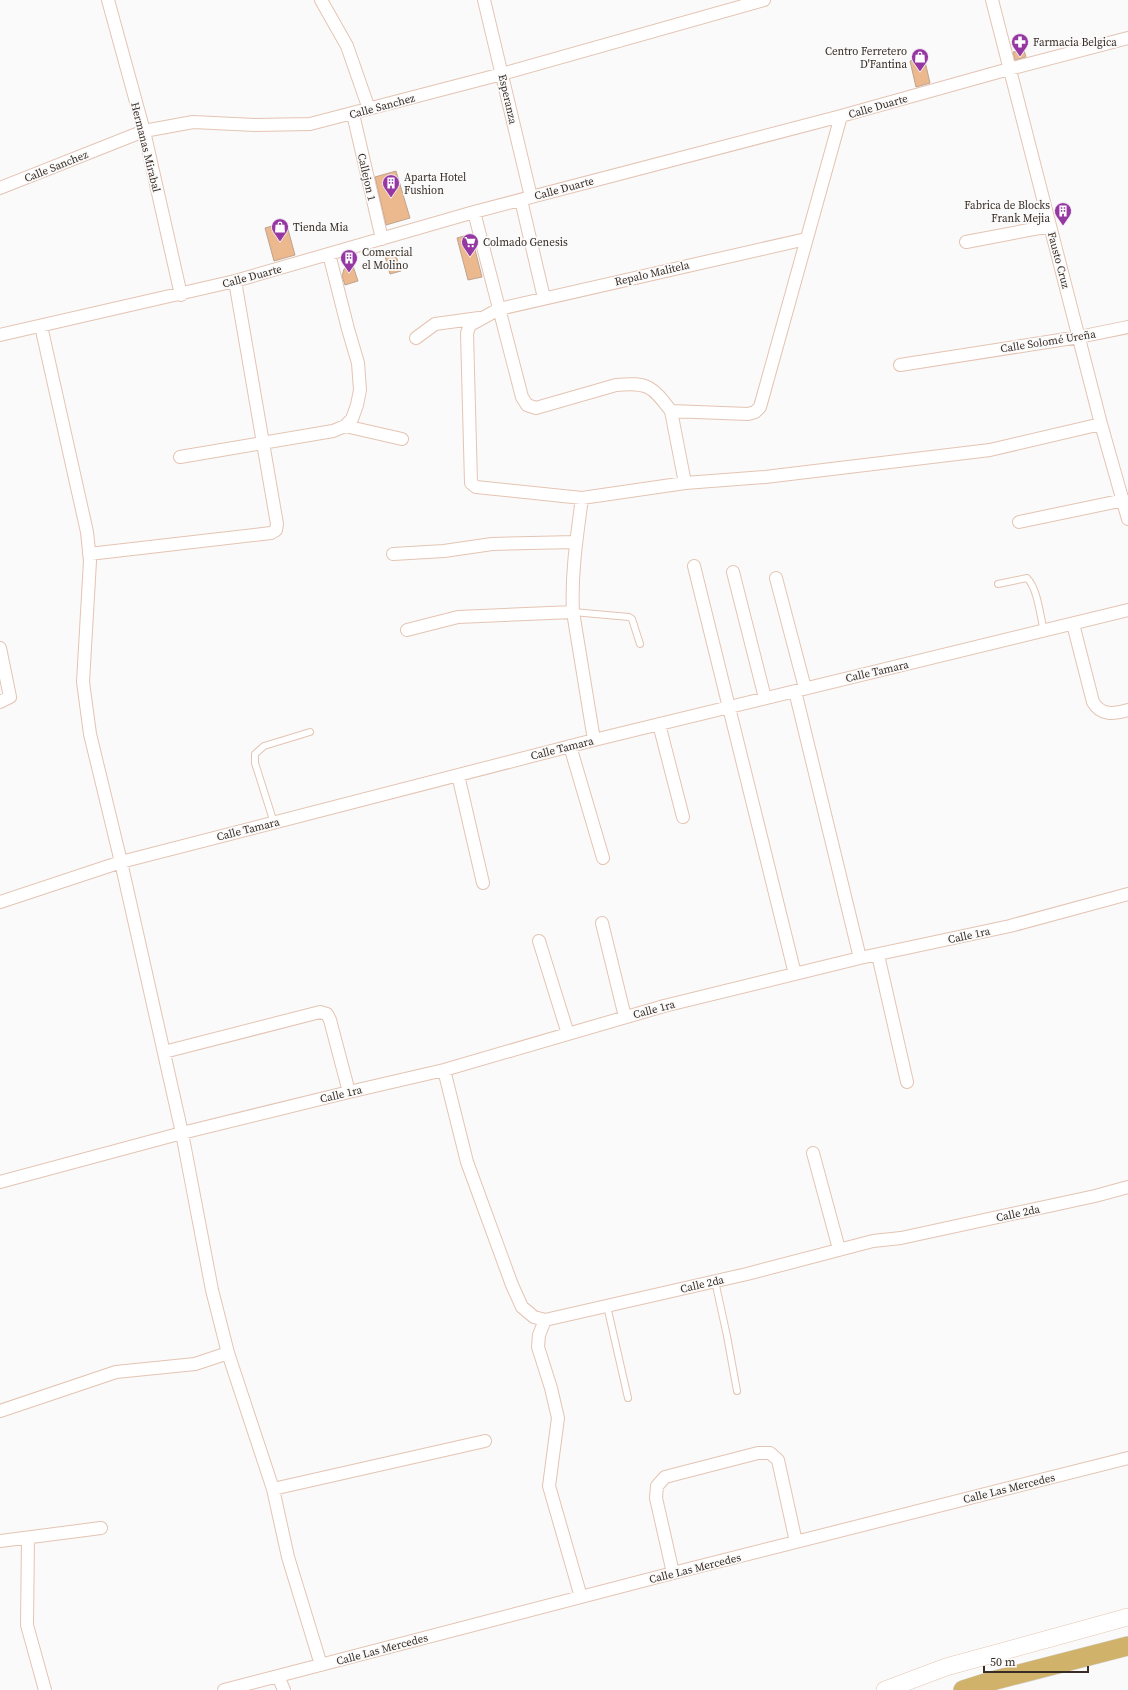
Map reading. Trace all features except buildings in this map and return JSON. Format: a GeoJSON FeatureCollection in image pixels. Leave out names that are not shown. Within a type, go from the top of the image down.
{"type":"FeatureCollection","features":[{"type":"Feature","properties":{"kind":"main road"},"geometry":{"type":"LineString","coordinates":[[963,1690],[995,1680],[1128,1646]]}},
{"type":"Feature","properties":{"kind":"street","name":"Hermanas Mirabal"},"geometry":{"type":"LineString","coordinates":[[108,0],[144,131],[181,295]]}},
{"type":"Feature","properties":{"kind":"street"},"geometry":{"type":"LineString","coordinates":[[322,0],[346,46],[369,109]]}},
{"type":"Feature","properties":{"kind":"street","name":"Esperanza"},"geometry":{"type":"LineString","coordinates":[[484,0],[502,74],[544,298]]}},
{"type":"Feature","properties":{"kind":"street","name":"Calle Sanchez"},"geometry":{"type":"LineString","coordinates":[[0,188],[144,131],[193,122],[310,124],[502,74],[764,0]]}},
{"type":"Feature","properties":{"kind":"street","name":"Fausto Cruz"},"geometry":{"type":"LineString","coordinates":[[992,0],[1101,424],[1124,500],[1128,519]]}},
{"type":"Feature","properties":{"kind":"street","name":"Calle Duarte"},"geometry":{"type":"LineString","coordinates":[[0,335],[181,295],[235,281],[474,212],[841,116],[1009,69],[1128,38]]}},
{"type":"Feature","properties":{"kind":"street","name":"Callejon 1"},"geometry":{"type":"LineString","coordinates":[[353,114],[382,239]]}},
{"type":"Feature","properties":{"kind":"street"},"geometry":{"type":"LineString","coordinates":[[671,411],[748,414],[755,412],[760,407],[841,116]]}},
{"type":"Feature","properties":{"kind":"street"},"geometry":{"type":"LineString","coordinates":[[474,212],[522,397],[527,405],[536,408],[616,384],[641,384],[653,389],[671,411],[685,484]]}},
{"type":"Feature","properties":{"kind":"street"},"geometry":{"type":"LineString","coordinates":[[966,242],[1050,226]]}},
{"type":"Feature","properties":{"kind":"street","name":"Repalo Malitela"},"geometry":{"type":"LineString","coordinates":[[484,317],[499,309],[544,298],[806,239]]}},
{"type":"Feature","properties":{"kind":"street"},"geometry":{"type":"LineString","coordinates":[[180,457],[311,436],[333,431],[344,426],[352,419],[357,406],[360,390],[358,363],[329,254]]}},
{"type":"Feature","properties":{"kind":"street"},"geometry":{"type":"LineString","coordinates":[[90,554],[271,533],[276,530],[277,524],[235,281]]}},
{"type":"Feature","properties":{"kind":"street"},"geometry":{"type":"LineString","coordinates":[[416,338],[435,324],[484,317]]}},
{"type":"Feature","properties":{"kind":"street"},"geometry":{"type":"LineString","coordinates":[[484,317],[470,325],[467,333],[471,483],[476,487],[582,498],[685,484],[773,476],[990,450],[1101,424]]}},
{"type":"Feature","properties":{"kind":"street"},"geometry":{"type":"LineString","coordinates":[[41,326],[82,506],[90,554],[83,682],[90,734],[121,862],[182,1133],[212,1290],[228,1353],[273,1489],[288,1557],[321,1665]]}},
{"type":"Feature","properties":{"kind":"street","name":"Calle Solomé Ureña"},"geometry":{"type":"LineString","coordinates":[[900,365],[1079,337],[1128,327]]}},
{"type":"Feature","properties":{"kind":"street"},"geometry":{"type":"LineString","coordinates":[[344,426],[402,439]]}},
{"type":"Feature","properties":{"kind":"street"},"geometry":{"type":"LineString","coordinates":[[582,498],[576,542],[572,592],[573,612],[594,740]]}},
{"type":"Feature","properties":{"kind":"street"},"geometry":{"type":"LineString","coordinates":[[1019,522],[1124,500]]}},
{"type":"Feature","properties":{"kind":"street"},"geometry":{"type":"LineString","coordinates":[[393,554],[444,551],[492,544],[576,542]]}},
{"type":"Feature","properties":{"kind":"street"},"geometry":{"type":"LineString","coordinates":[[694,566],[795,974]]}},
{"type":"Feature","properties":{"kind":"street"},"geometry":{"type":"LineString","coordinates":[[733,572],[765,698]]}},
{"type":"Feature","properties":{"kind":"street"},"geometry":{"type":"LineString","coordinates":[[776,578],[860,958]]}},
{"type":"Feature","properties":{"kind":"street","name":"Calle Tamara"},"geometry":{"type":"LineString","coordinates":[[0,902],[121,862],[570,746],[1128,610]]}},
{"type":"Feature","properties":{"kind":"street"},"geometry":{"type":"LineString","coordinates":[[407,630],[458,617],[573,612]]}},
{"type":"Feature","properties":{"kind":"street"},"geometry":{"type":"LineString","coordinates":[[1073,624],[1093,702],[1096,707],[1102,712],[1109,714],[1128,710]]}},
{"type":"Feature","properties":{"kind":"street"},"geometry":{"type":"LineString","coordinates":[[0,648],[10,697],[0,702]]}},
{"type":"Feature","properties":{"kind":"street"},"geometry":{"type":"LineString","coordinates":[[660,724],[683,817]]}},
{"type":"Feature","properties":{"kind":"street"},"geometry":{"type":"LineString","coordinates":[[570,746],[603,858]]}},
{"type":"Feature","properties":{"kind":"street"},"geometry":{"type":"LineString","coordinates":[[458,775],[483,883]]}},
{"type":"Feature","properties":{"kind":"street","name":"Calle 1ra"},"geometry":{"type":"LineString","coordinates":[[0,1182],[182,1133],[444,1070],[664,1006],[860,958],[1010,926],[1128,894]]}},
{"type":"Feature","properties":{"kind":"street"},"geometry":{"type":"LineString","coordinates":[[602,923],[625,1017]]}},
{"type":"Feature","properties":{"kind":"street"},"geometry":{"type":"LineString","coordinates":[[539,941],[568,1034]]}},
{"type":"Feature","properties":{"kind":"street"},"geometry":{"type":"LineString","coordinates":[[878,954],[907,1082]]}},
{"type":"Feature","properties":{"kind":"street"},"geometry":{"type":"LineString","coordinates":[[164,1052],[320,1012],[327,1014],[330,1020],[349,1092]]}},
{"type":"Feature","properties":{"kind":"street"},"geometry":{"type":"LineString","coordinates":[[444,1070],[467,1162],[512,1285],[522,1307],[534,1317],[545,1320],[538,1335],[538,1347],[551,1388],[558,1418],[550,1486],[581,1597]]}},
{"type":"Feature","properties":{"kind":"street"},"geometry":{"type":"LineString","coordinates":[[813,1153],[839,1249]]}},
{"type":"Feature","properties":{"kind":"street","name":"Calle 2da"},"geometry":{"type":"LineString","coordinates":[[545,1320],[715,1281],[873,1241],[908,1236],[1087,1198],[1128,1187]]}},
{"type":"Feature","properties":{"kind":"street"},"geometry":{"type":"LineString","coordinates":[[0,1411],[116,1372],[195,1364],[228,1353]]}},
{"type":"Feature","properties":{"kind":"street"},"geometry":{"type":"LineString","coordinates":[[273,1489],[485,1441]]}},
{"type":"Feature","properties":{"kind":"street"},"geometry":{"type":"LineString","coordinates":[[673,1573],[656,1498],[657,1486],[665,1477],[758,1453],[770,1453],[778,1460],[796,1542]]}},
{"type":"Feature","properties":{"kind":"street","name":"Calle Las Mercedes"},"geometry":{"type":"LineString","coordinates":[[224,1690],[673,1573],[1128,1458]]}},
{"type":"Feature","properties":{"kind":"street"},"geometry":{"type":"LineString","coordinates":[[0,1541],[101,1528]]}},
{"type":"Feature","properties":{"kind":"street"},"geometry":{"type":"LineString","coordinates":[[28,1538],[27,1625],[45,1690]]}},
{"type":"Feature","properties":{"kind":"street"},"geometry":{"type":"LineString","coordinates":[[885,1690],[946,1667],[1128,1618]]}},
{"type":"Feature","properties":{"kind":"street"},"geometry":{"type":"LineString","coordinates":[[278,1676],[284,1690]]}},
{"type":"Feature","properties":{"kind":"lane"},"geometry":{"type":"LineString","coordinates":[[998,584],[1027,578],[1032,582],[1044,631]]}},
{"type":"Feature","properties":{"kind":"lane"},"geometry":{"type":"LineString","coordinates":[[573,612],[629,617],[632,619],[640,644]]}},
{"type":"Feature","properties":{"kind":"lane"},"geometry":{"type":"LineString","coordinates":[[274,823],[255,762],[255,754],[264,746],[310,732]]}},
{"type":"Feature","properties":{"kind":"lane"},"geometry":{"type":"LineString","coordinates":[[715,1281],[737,1391]]}},
{"type":"Feature","properties":{"kind":"lane"},"geometry":{"type":"LineString","coordinates":[[607,1306],[628,1398]]}},
{"type":"Feature","properties":{"kind":"place","name":"Farmacia Belgica"},"geometry":{"type":"Point","coordinates":[1020,57]}},
{"type":"Feature","properties":{"kind":"place","name":"Centro Ferretero D'Fantina"},"geometry":{"type":"Point","coordinates":[920,72]}},
{"type":"Feature","properties":{"kind":"place","name":"Aparta Hotel Fushion"},"geometry":{"type":"Point","coordinates":[391,198]}},
{"type":"Feature","properties":{"kind":"place","name":"Fabrica de Blocks Frank Mejia"},"geometry":{"type":"Point","coordinates":[1063,226]}},
{"type":"Feature","properties":{"kind":"place","name":"Tienda Mia"},"geometry":{"type":"Point","coordinates":[280,242]}},
{"type":"Feature","properties":{"kind":"place","name":"Colmado Genesis"},"geometry":{"type":"Point","coordinates":[470,257]}},
{"type":"Feature","properties":{"kind":"place","name":"Comercial el Molino"},"geometry":{"type":"Point","coordinates":[349,273]}}]}
